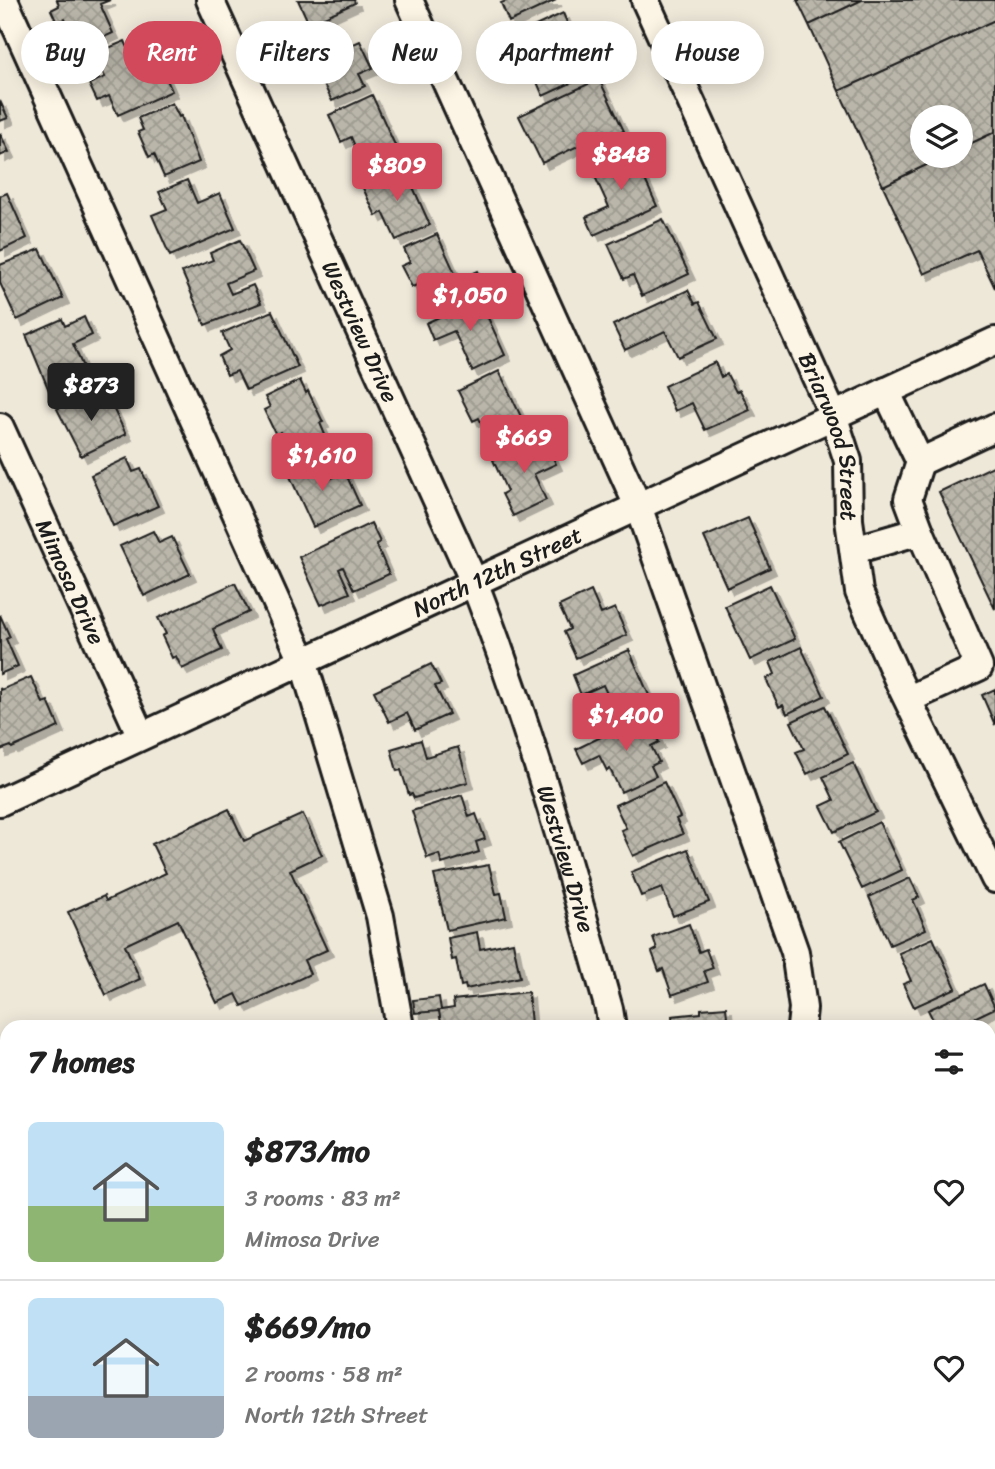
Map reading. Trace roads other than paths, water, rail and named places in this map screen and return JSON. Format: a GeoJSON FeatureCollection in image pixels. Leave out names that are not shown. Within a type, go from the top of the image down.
{"type":"FeatureCollection","features":[{"type":"Feature","properties":{"kind":"street"},"geometry":{"type":"LineString","coordinates":[[4,0],[303,661],[380,916],[399,1020]]}},
{"type":"Feature","properties":{"kind":"street","name":"Westview Drive"},"geometry":{"type":"LineString","coordinates":[[210,0],[474,582],[502,653],[568,863],[611,1020]]}},
{"type":"Feature","properties":{"kind":"street"},"geometry":{"type":"LineString","coordinates":[[409,0],[638,506],[794,952],[803,1008],[802,1020]]}},
{"type":"Feature","properties":{"kind":"street","name":"Briarwood Street"},"geometry":{"type":"LineString","coordinates":[[645,0],[833,415],[848,461],[849,520],[859,593],[995,879]]}},
{"type":"Feature","properties":{"kind":"street","name":"North 12th Street"},"geometry":{"type":"LineString","coordinates":[[0,802],[995,341]]}},
{"type":"Feature","properties":{"kind":"street"},"geometry":{"type":"LineString","coordinates":[[886,391],[919,462],[908,499],[919,531],[987,664],[909,699]]}},
{"type":"Feature","properties":{"kind":"street","name":"Mimosa Drive"},"geometry":{"type":"LineString","coordinates":[[0,427],[141,736]]}},
{"type":"Feature","properties":{"kind":"street"},"geometry":{"type":"LineString","coordinates":[[919,462],[995,427]]}},
{"type":"Feature","properties":{"kind":"street"},"geometry":{"type":"LineString","coordinates":[[854,550],[919,531]]}}]}
